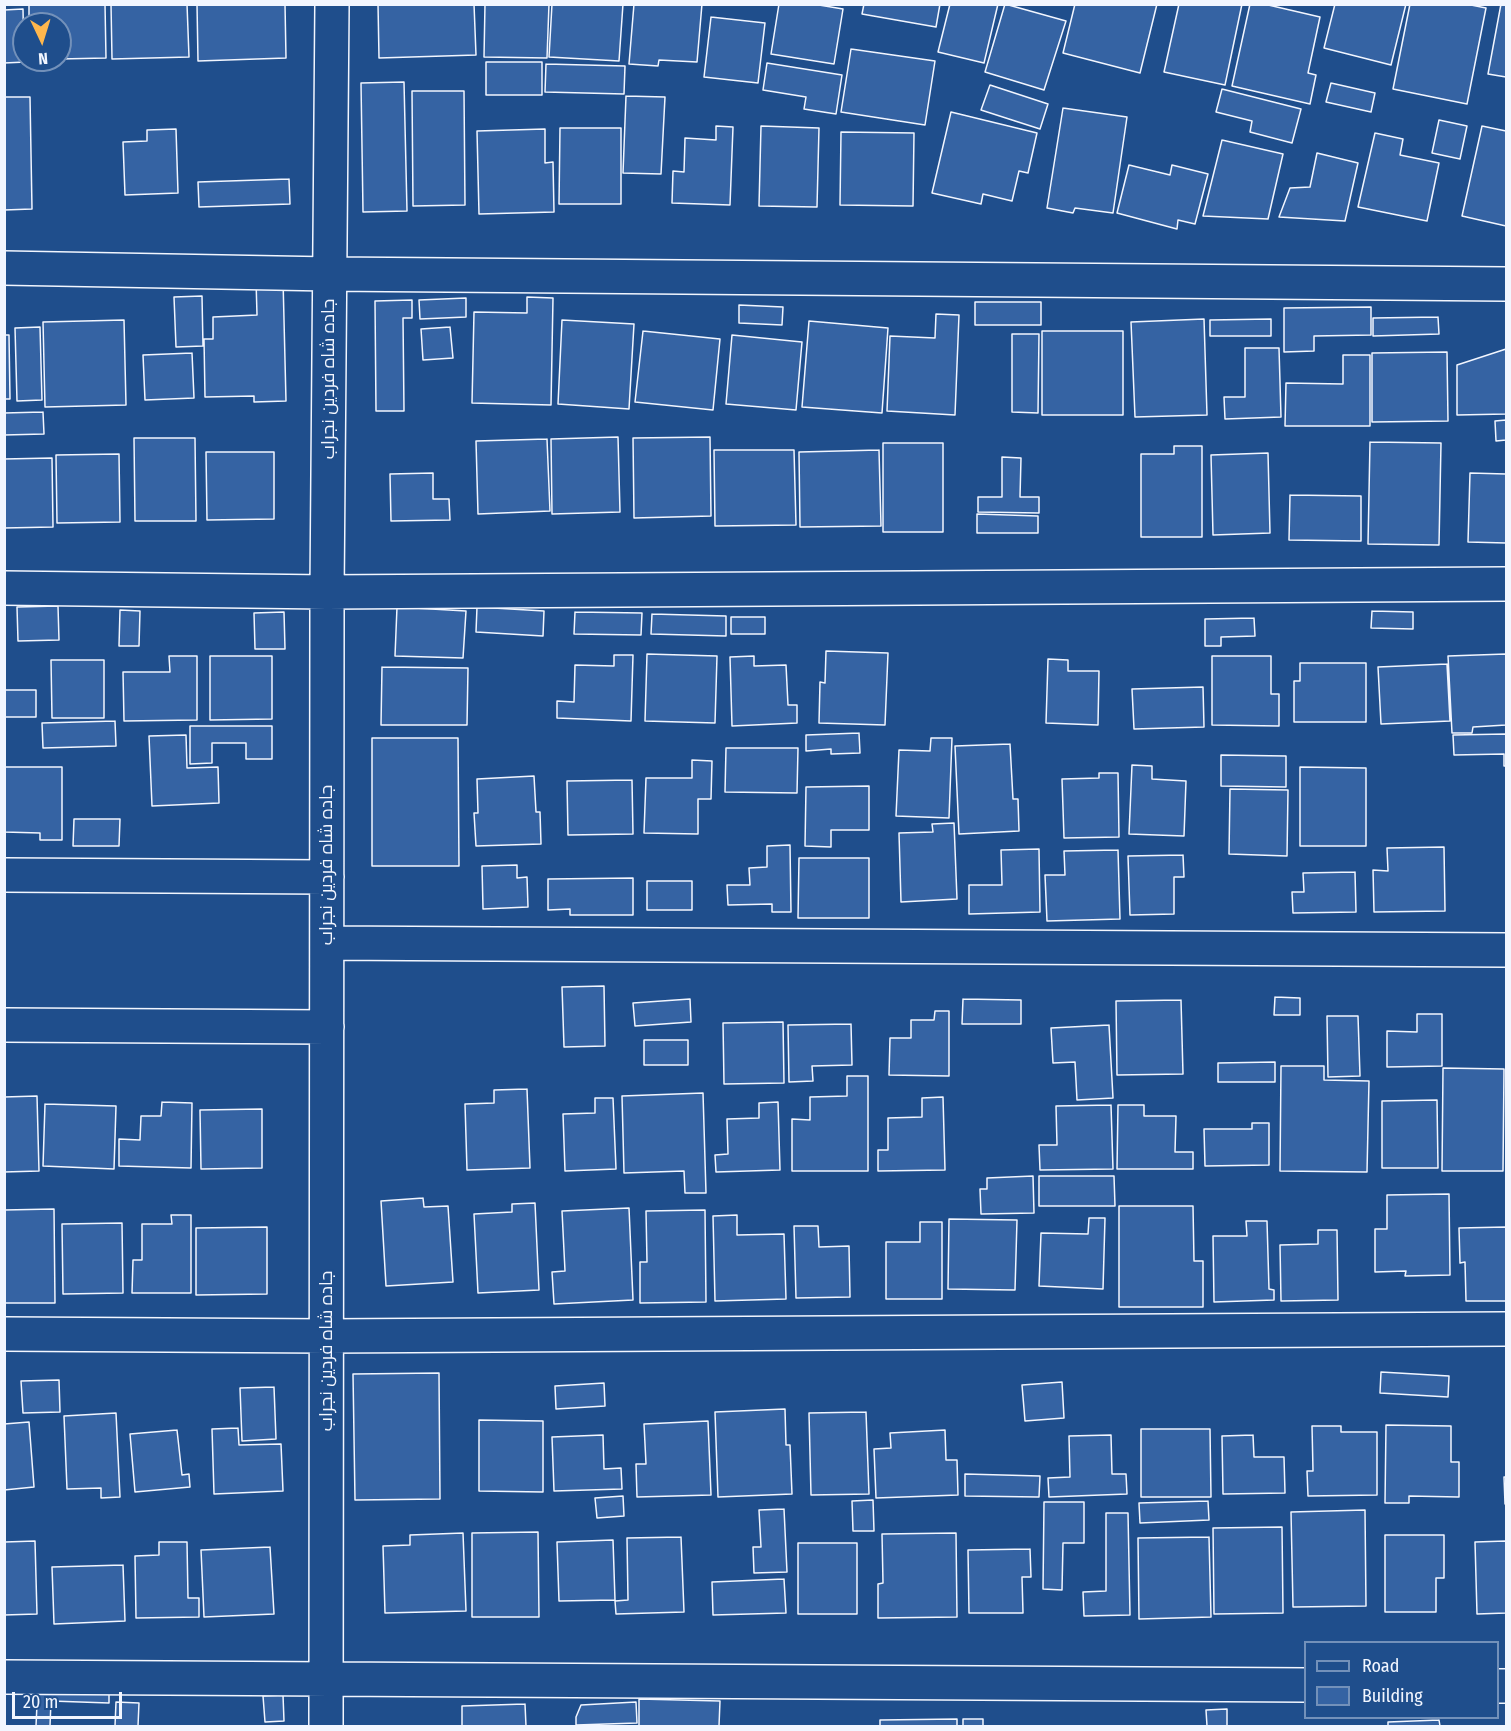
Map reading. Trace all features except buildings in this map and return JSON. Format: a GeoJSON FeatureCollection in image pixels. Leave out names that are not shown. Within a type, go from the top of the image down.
{"type":"FeatureCollection","features":[{"type":"Feature","properties":{"kind":"street","name":"جاده شاه فردین نجراب"},"geometry":{"type":"LineString","coordinates":[[326,1726],[327,592],[332,4]]}},
{"type":"Feature","properties":{"kind":"street"},"geometry":{"type":"LineString","coordinates":[[4,268],[330,274],[1506,284]]}},
{"type":"Feature","properties":{"kind":"street"},"geometry":{"type":"LineString","coordinates":[[4,588],[327,592],[1506,584]]}},
{"type":"Feature","properties":{"kind":"street"},"geometry":{"type":"LineString","coordinates":[[4,875],[327,877]]}},
{"type":"Feature","properties":{"kind":"street"},"geometry":{"type":"LineString","coordinates":[[327,944],[1506,950]]}},
{"type":"Feature","properties":{"kind":"street"},"geometry":{"type":"LineString","coordinates":[[4,1025],[327,1027]]}},
{"type":"Feature","properties":{"kind":"street"},"geometry":{"type":"LineString","coordinates":[[4,1334],[327,1336],[1506,1329]]}},
{"type":"Feature","properties":{"kind":"street"},"geometry":{"type":"LineString","coordinates":[[4,1677],[1304,1685]]}}]}
